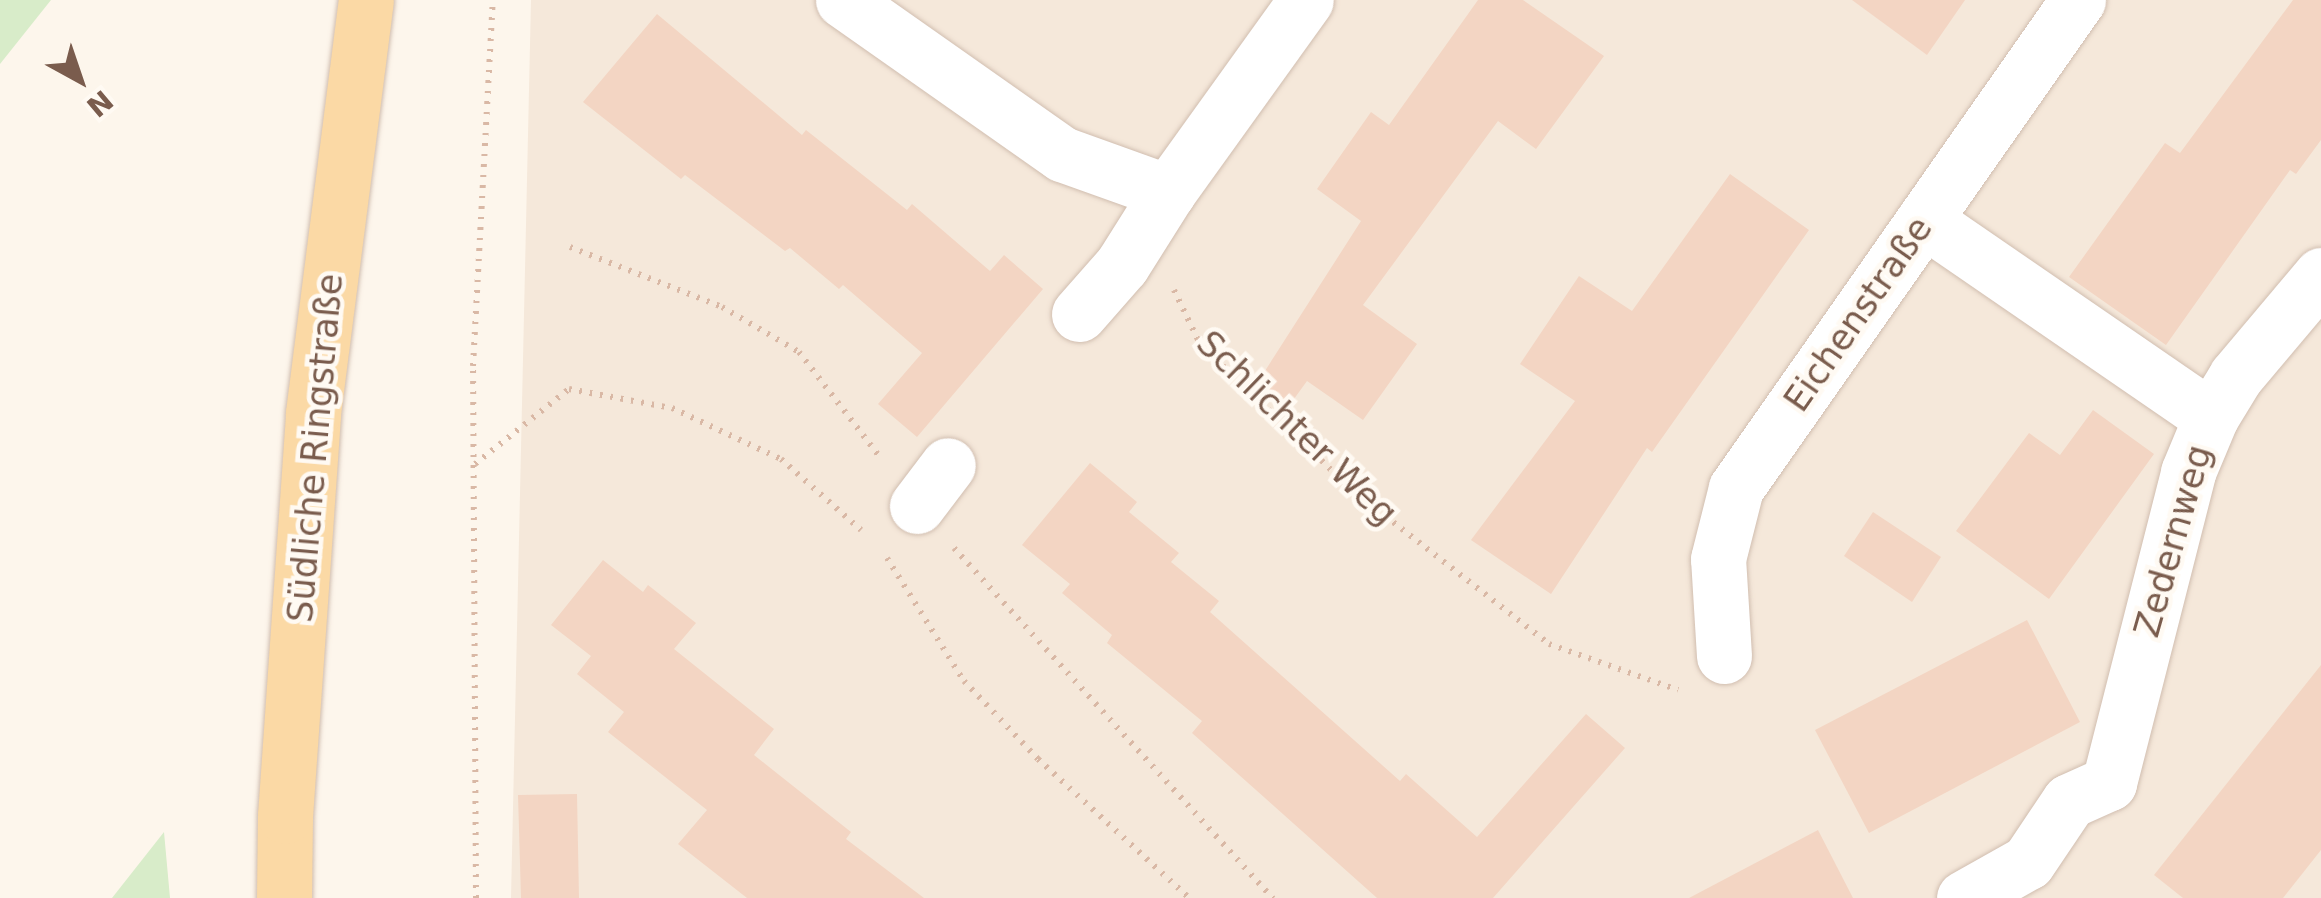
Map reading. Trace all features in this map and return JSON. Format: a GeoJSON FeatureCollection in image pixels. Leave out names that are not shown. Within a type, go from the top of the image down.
{"type":"FeatureCollection","features":[{"type":"Feature","properties":{"kind":"main road","name":"Südliche Ringstraße"},"geometry":{"type":"LineString","coordinates":[[284,898],[285,816],[312,414],[366,0]]}},
{"type":"Feature","properties":{"kind":"street"},"geometry":{"type":"LineString","coordinates":[[843,0],[1062,154],[1168,192]]}},
{"type":"Feature","properties":{"kind":"street"},"geometry":{"type":"LineString","coordinates":[[1080,314],[1122,265],[1168,192],[1306,0]]}},
{"type":"Feature","properties":{"kind":"street","name":"Eichenstraße"},"geometry":{"type":"LineString","coordinates":[[1709,676],[1718,559],[1736,488],[2078,0]]}},
{"type":"Feature","properties":{"kind":"street"},"geometry":{"type":"LineString","coordinates":[[1924,220],[2211,416]]}},
{"type":"Feature","properties":{"kind":"street","name":"Zedernweg"},"geometry":{"type":"LineString","coordinates":[[1964,898],[2028,862],[2068,801],[2109,783],[2188,472],[2211,416],[2236,376],[2321,275]]}},
{"type":"Feature","properties":{"kind":"path"},"geometry":{"type":"LineString","coordinates":[[476,898],[473,366],[492,0]]}},
{"type":"Feature","properties":{"kind":"path","name":"Schlichter Weg"},"geometry":{"type":"LineString","coordinates":[[1170,282],[1200,344],[1352,490],[1550,644],[1709,676]]}},
{"type":"Feature","properties":{"kind":"path"},"geometry":{"type":"LineString","coordinates":[[474,465],[569,390],[672,408],[781,459],[881,548],[964,681],[1038,759],[1188,898]]}},
{"type":"Feature","properties":{"kind":"path"},"geometry":{"type":"LineString","coordinates":[[881,548],[932,485]]}},
{"type":"Feature","properties":{"kind":"shaded area"},"geometry":{"type":"Polygon","coordinates":[[[531,0],[2321,0],[2321,898],[511,898],[531,0]]]}},
{"type":"Feature","properties":{"kind":"green space"},"geometry":{"type":"Polygon","coordinates":[[[0,0],[51,0],[0,64],[0,0]]]}},
{"type":"Feature","properties":{"kind":"green space"},"geometry":{"type":"Polygon","coordinates":[[[164,832],[170,898],[112,898],[164,832]]]}},
{"type":"Feature","properties":{"kind":"building"},"geometry":{"type":"Polygon","coordinates":[[[1478,0],[1523,0],[1604,56],[1536,149],[1498,121],[1363,305],[1417,344],[1363,420],[1307,381],[1286,410],[1254,388],[1361,221],[1317,189],[1371,112],[1389,125],[1478,0]]]}},
{"type":"Feature","properties":{"kind":"building"},"geometry":{"type":"Polygon","coordinates":[[[1852,0],[1965,0],[1927,55],[1852,0]]]}},
{"type":"Feature","properties":{"kind":"building"},"geometry":{"type":"Polygon","coordinates":[[[2293,0],[2321,0],[2321,140],[2296,174],[2290,170],[2166,345],[2069,277],[2165,143],[2180,153],[2293,0]]]}},
{"type":"Feature","properties":{"kind":"building"},"geometry":{"type":"Polygon","coordinates":[[[657,14],[802,135],[806,130],[907,210],[912,204],[990,271],[1004,255],[1043,289],[917,437],[878,404],[922,353],[843,285],[839,289],[790,248],[785,251],[685,175],[681,179],[583,102],[657,14]]]}},
{"type":"Feature","properties":{"kind":"building"},"geometry":{"type":"Polygon","coordinates":[[[1730,174],[1809,230],[1652,452],[1647,448],[1551,594],[1471,540],[1575,401],[1520,364],[1579,276],[1632,311],[1730,174]]]}},
{"type":"Feature","properties":{"kind":"building"},"geometry":{"type":"Polygon","coordinates":[[[2093,410],[2154,454],[2049,599],[1956,531],[2029,433],[2060,455],[2093,410]]]}},
{"type":"Feature","properties":{"kind":"building"},"geometry":{"type":"Polygon","coordinates":[[[1090,463],[1137,502],[1129,512],[1179,553],[1171,562],[1219,601],[1210,612],[1400,781],[1406,774],[1477,837],[1586,714],[1625,748],[1493,898],[1377,898],[1192,733],[1202,721],[1107,643],[1112,635],[1062,593],[1070,584],[1022,545],[1090,463]]]}},
{"type":"Feature","properties":{"kind":"building"},"geometry":{"type":"Polygon","coordinates":[[[1873,512],[1941,557],[1912,602],[1844,556],[1873,512]]]}},
{"type":"Feature","properties":{"kind":"building"},"geometry":{"type":"Polygon","coordinates":[[[603,560],[643,592],[648,585],[696,623],[674,649],[774,729],[754,755],[851,832],[846,839],[924,898],[747,898],[678,844],[707,810],[608,732],[624,712],[577,674],[591,656],[551,625],[603,560]]]}},
{"type":"Feature","properties":{"kind":"building"},"geometry":{"type":"Polygon","coordinates":[[[2027,620],[2080,722],[1869,833],[1815,730],[2027,620]]]}},
{"type":"Feature","properties":{"kind":"building"},"geometry":{"type":"Polygon","coordinates":[[[2321,665],[2321,850],[2283,898],[2183,898],[2154,875],[2321,665]]]}},
{"type":"Feature","properties":{"kind":"building"},"geometry":{"type":"Polygon","coordinates":[[[577,794],[579,898],[521,898],[518,795],[577,794]]]}},
{"type":"Feature","properties":{"kind":"building"},"geometry":{"type":"Polygon","coordinates":[[[1818,830],[1853,898],[1689,898],[1818,830]]]}}]}
